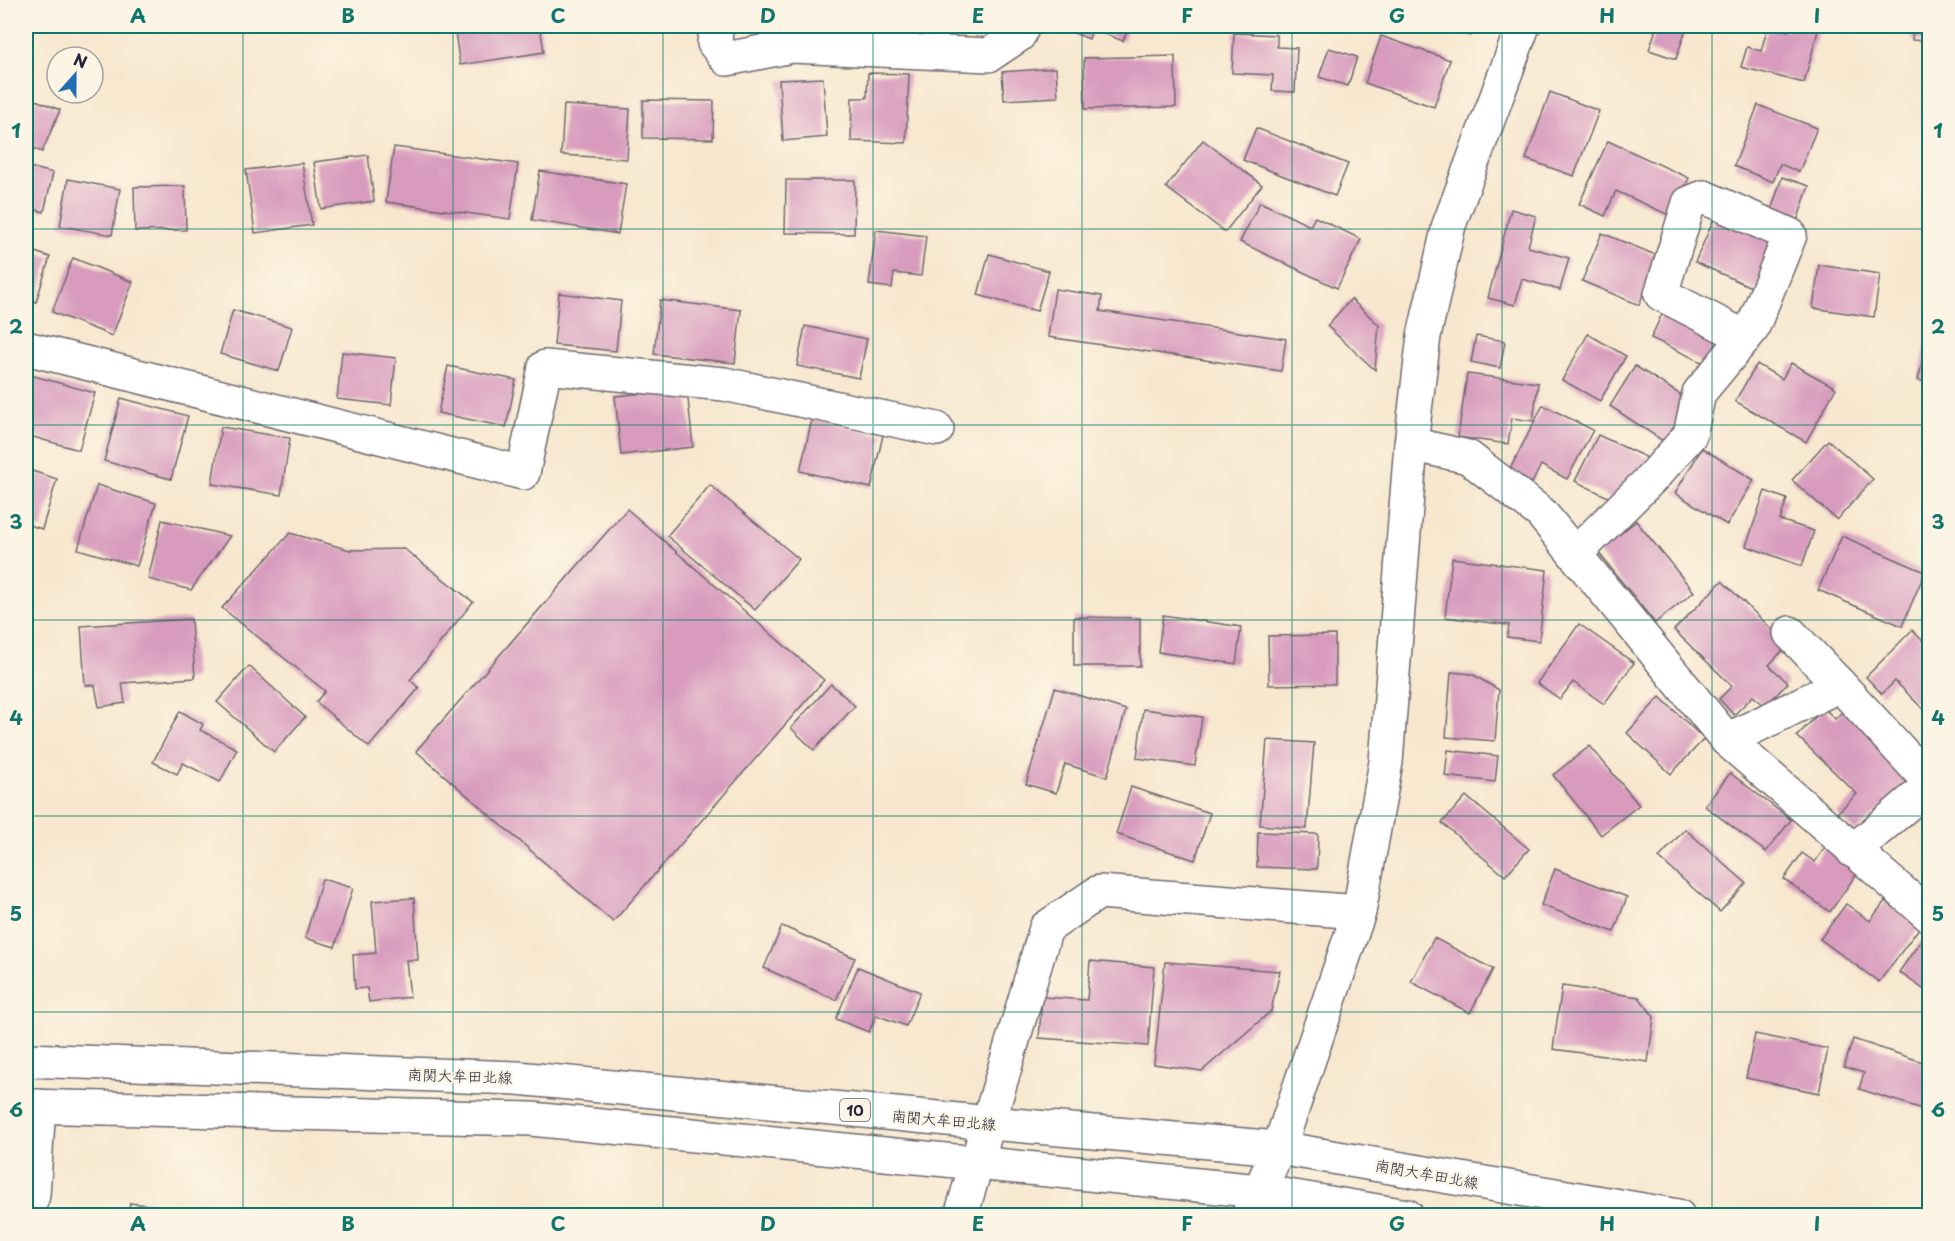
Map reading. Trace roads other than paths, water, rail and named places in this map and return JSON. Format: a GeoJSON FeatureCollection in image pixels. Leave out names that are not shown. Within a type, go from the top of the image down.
{"type":"FeatureCollection","features":[{"type":"Feature","properties":{"kind":"street"},"geometry":{"type":"LineString","coordinates":[[717,26],[714,43],[728,59],[792,46],[989,55],[1019,35],[1023,26]]}},
{"type":"Feature","properties":{"kind":"street"},"geometry":{"type":"LineString","coordinates":[[1254,1203],[1279,1148],[1359,912],[1386,762],[1411,444],[1424,336],[1449,225],[1523,26]]}},
{"type":"Feature","properties":{"kind":"street"},"geometry":{"type":"LineString","coordinates":[[1575,554],[1654,476],[1690,435],[1699,393],[1745,337]]}},
{"type":"Feature","properties":{"kind":"street"},"geometry":{"type":"LineString","coordinates":[[26,348],[523,473],[545,367],[724,384],[937,429]]}},
{"type":"Feature","properties":{"kind":"street"},"geometry":{"type":"LineString","coordinates":[[1411,444],[1468,457],[1542,513],[1727,740],[1929,916]]}},
{"type":"Feature","properties":{"kind":"street"},"geometry":{"type":"LineString","coordinates":[[1790,633],[1925,777],[1922,792],[1854,851]]}},
{"type":"Feature","properties":{"kind":"street"},"geometry":{"type":"LineString","coordinates":[[1727,740],[1840,686]]}},
{"type":"Feature","properties":{"kind":"street"},"geometry":{"type":"LineString","coordinates":[[961,1215],[1046,928],[1099,892],[1359,912]]}},
{"type":"Feature","properties":{"kind":"street","name":"南関大牟田北線"},"geometry":{"type":"LineString","coordinates":[[26,1060],[517,1078],[1279,1148],[1678,1215]]}},
{"type":"Feature","properties":{"kind":"street"},"geometry":{"type":"LineString","coordinates":[[26,1215],[33,1195],[32,1106],[531,1119],[978,1163],[1254,1203],[1407,1215]]}}]}
